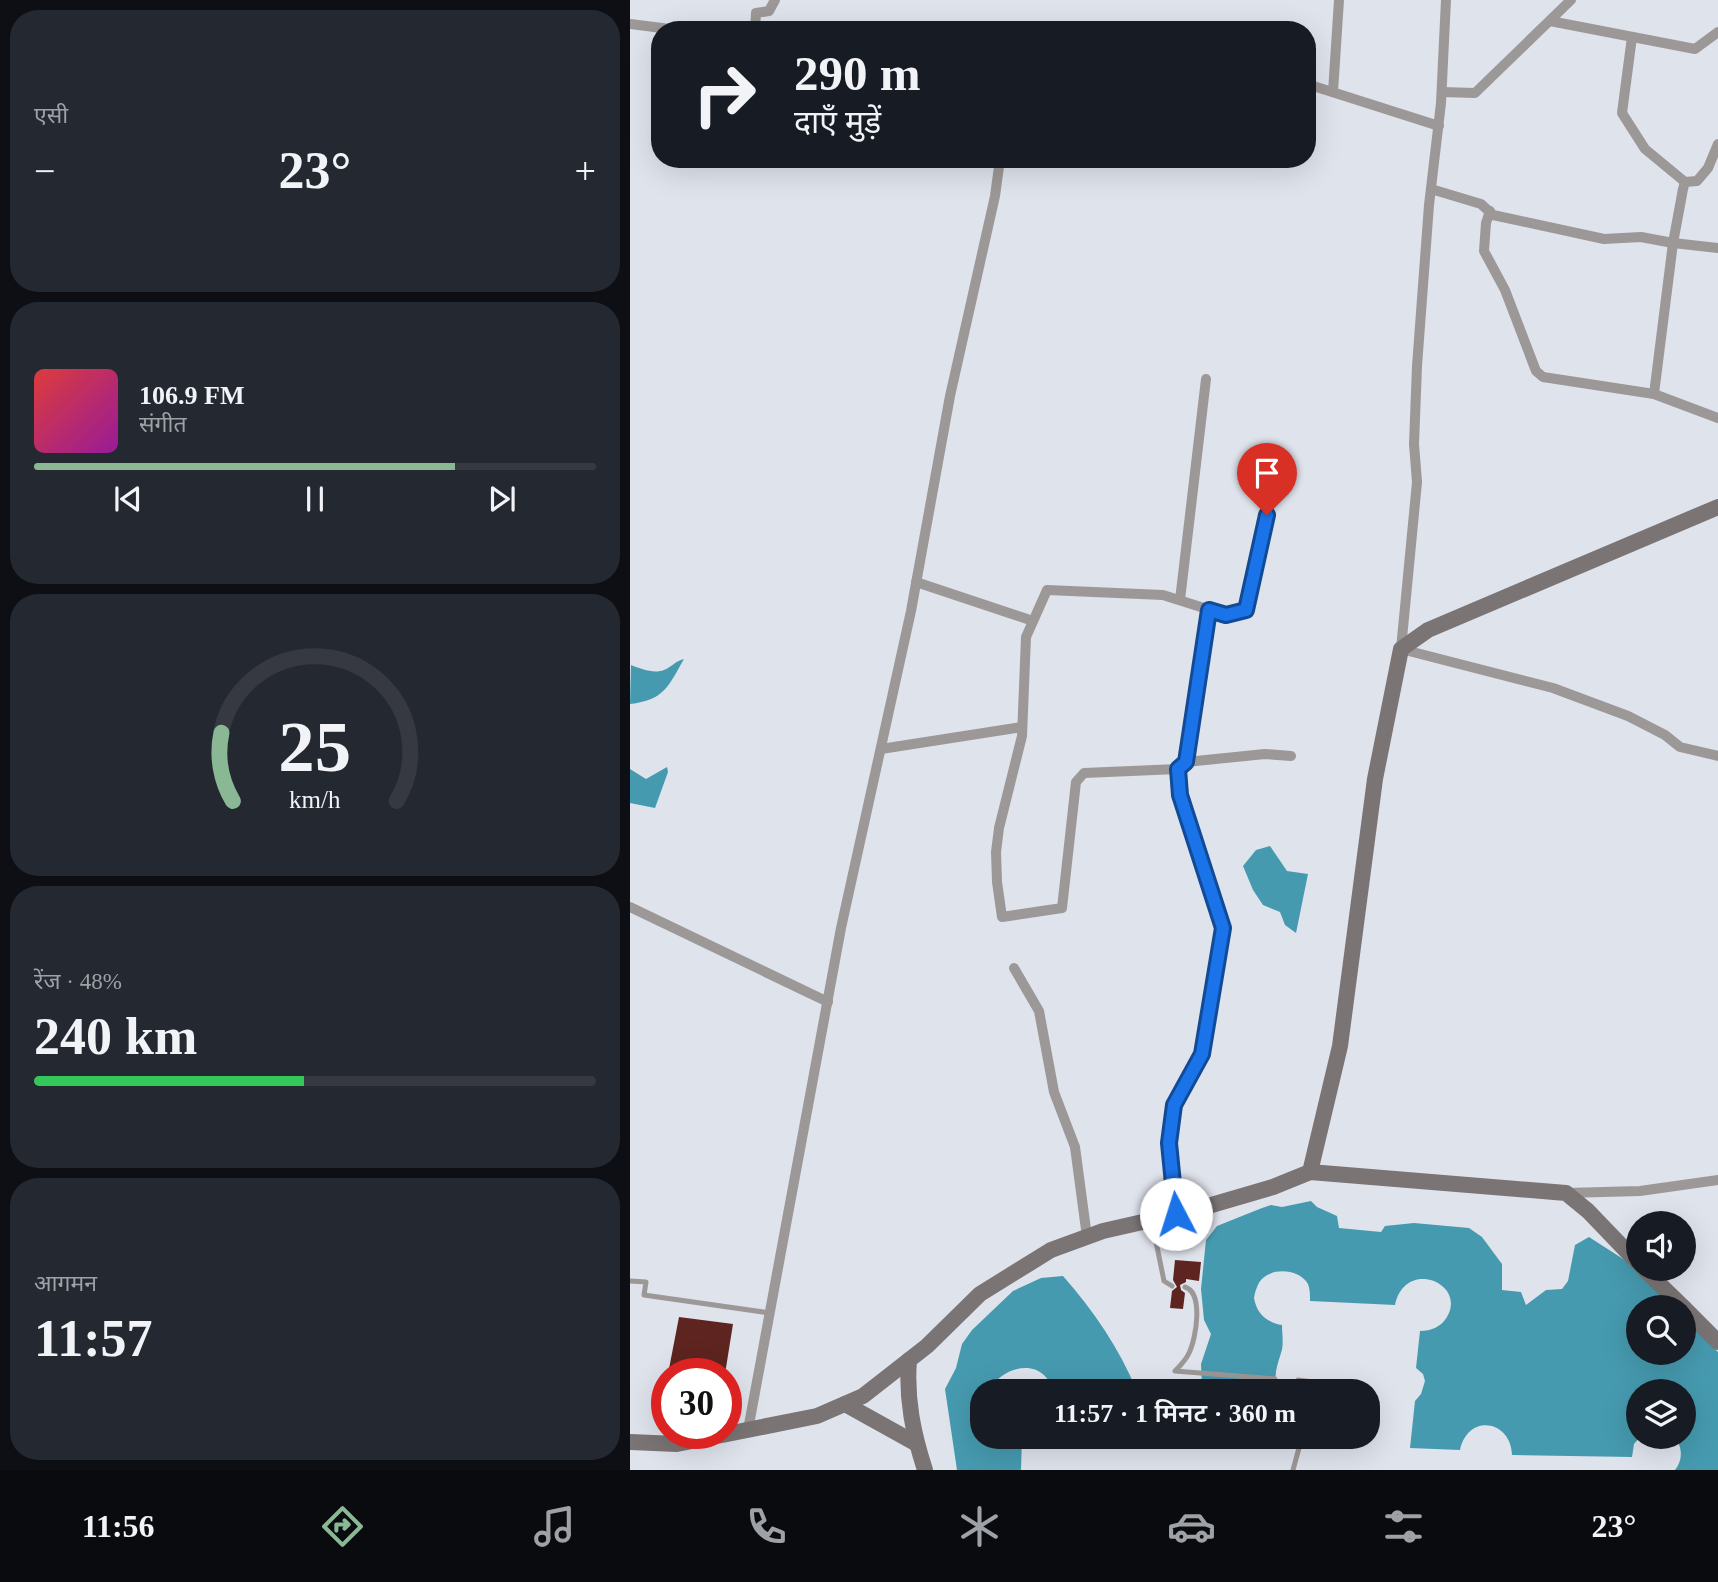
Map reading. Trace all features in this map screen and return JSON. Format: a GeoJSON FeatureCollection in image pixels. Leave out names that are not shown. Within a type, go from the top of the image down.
{"type":"FeatureCollection","features":[{"type":"Feature","properties":{"kind":"main road"},"geometry":{"type":"LineString","coordinates":[[1310,1172],[1340,1046],[1374,779],[1401,649],[1428,630],[1718,507]]}},
{"type":"Feature","properties":{"kind":"main road"},"geometry":{"type":"LineString","coordinates":[[630,1442],[677,1444],[817,1416],[863,1396],[928,1346],[980,1294],[1051,1250],[1087,1237],[1273,1187],[1310,1172],[1566,1192],[1626,1251]]}},
{"type":"Feature","properties":{"kind":"main road"},"geometry":{"type":"LineString","coordinates":[[1656,1281],[1671,1295]]}},
{"type":"Feature","properties":{"kind":"main road"},"geometry":{"type":"LineString","coordinates":[[1696,1320],[1718,1342]]}},
{"type":"Feature","properties":{"kind":"main road"},"geometry":{"type":"LineString","coordinates":[[909,1360],[907,1390],[925,1470]]}},
{"type":"Feature","properties":{"kind":"main road"},"geometry":{"type":"LineString","coordinates":[[845,1404],[917,1444]]}},
{"type":"Feature","properties":{"kind":"street"},"geometry":{"type":"LineString","coordinates":[[756,21],[756,13],[769,11],[775,0]]}},
{"type":"Feature","properties":{"kind":"street"},"geometry":{"type":"LineString","coordinates":[[1333,92],[1339,0]]}},
{"type":"Feature","properties":{"kind":"street"},"geometry":{"type":"LineString","coordinates":[[1446,0],[1441,92],[1417,366],[1414,444],[1417,482],[1401,649],[1553,688],[1628,716],[1665,735],[1680,747],[1718,756]]}},
{"type":"Feature","properties":{"kind":"street"},"geometry":{"type":"LineString","coordinates":[[1441,92],[1475,93],[1571,0]]}},
{"type":"Feature","properties":{"kind":"street"},"geometry":{"type":"LineString","coordinates":[[1550,21],[1695,49],[1718,32]]}},
{"type":"Feature","properties":{"kind":"street"},"geometry":{"type":"LineString","coordinates":[[630,24],[651,27]]}},
{"type":"Feature","properties":{"kind":"street"},"geometry":{"type":"LineString","coordinates":[[1633,37],[1622,113],[1645,149],[1685,182],[1697,181],[1708,168],[1718,144]]}},
{"type":"Feature","properties":{"kind":"street"},"geometry":{"type":"LineString","coordinates":[[1316,87],[1438,126]]}},
{"type":"Feature","properties":{"kind":"street"},"geometry":{"type":"LineString","coordinates":[[748,1430],[841,928],[916,582],[950,396],[992,209],[999,168]]}},
{"type":"Feature","properties":{"kind":"street"},"geometry":{"type":"LineString","coordinates":[[1654,394],[1673,243],[1685,182]]}},
{"type":"Feature","properties":{"kind":"street"},"geometry":{"type":"LineString","coordinates":[[1431,189],[1482,204],[1493,215],[1604,239],[1641,237],[1718,248]]}},
{"type":"Feature","properties":{"kind":"street"},"geometry":{"type":"LineString","coordinates":[[1490,211],[1486,223],[1484,251],[1505,290],[1536,371],[1543,377],[1654,394],[1718,418]]}},
{"type":"Feature","properties":{"kind":"street"},"geometry":{"type":"LineString","coordinates":[[1180,600],[1206,379]]}},
{"type":"Feature","properties":{"kind":"street"},"geometry":{"type":"LineString","coordinates":[[1267,515],[1246,610],[1226,615],[1163,595],[1047,590],[1026,638],[1022,736],[999,828],[996,852],[997,882],[1002,917],[1062,908],[1076,782],[1084,773],[1182,766],[1265,754],[1291,756]]}},
{"type":"Feature","properties":{"kind":"street"},"geometry":{"type":"LineString","coordinates":[[916,582],[1033,621]]}},
{"type":"Feature","properties":{"kind":"street"},"geometry":{"type":"LineString","coordinates":[[1176,1214],[1169,1143],[1174,1105],[1202,1054],[1223,928],[1180,795],[1182,766],[1209,610]]}},
{"type":"Feature","properties":{"kind":"street"},"geometry":{"type":"LineString","coordinates":[[880,749],[1022,727]]}},
{"type":"Feature","properties":{"kind":"street"},"geometry":{"type":"LineString","coordinates":[[630,907],[828,1002]]}},
{"type":"Feature","properties":{"kind":"street"},"geometry":{"type":"LineString","coordinates":[[1014,968],[1039,1011],[1054,1092],[1075,1147],[1087,1237]]}},
{"type":"Feature","properties":{"kind":"street"},"geometry":{"type":"LineString","coordinates":[[1566,1192],[1640,1191],[1718,1180]]}},
{"type":"Feature","properties":{"kind":"lane"},"geometry":{"type":"LineString","coordinates":[[1151,1220],[1164,1281],[1172,1286]]}},
{"type":"Feature","properties":{"kind":"lane"},"geometry":{"type":"LineString","coordinates":[[630,1281],[646,1282],[644,1294],[770,1313]]}},
{"type":"Feature","properties":{"kind":"lane"},"geometry":{"type":"LineString","coordinates":[[1185,1287],[1192,1289],[1195,1294],[1197,1324],[1189,1354],[1175,1371],[1273,1379]]}},
{"type":"Feature","properties":{"kind":"lane"},"geometry":{"type":"LineString","coordinates":[[1293,1470],[1299,1449]]}},
{"type":"Feature","properties":{"kind":"water"},"geometry":{"type":"Polygon","coordinates":[[[684,659],[674,677],[658,695],[630,704],[631,665],[660,671],[684,659]]]}},
{"type":"Feature","properties":{"kind":"water"},"geometry":{"type":"Polygon","coordinates":[[[667,767],[668,772],[655,808],[630,803],[630,769],[646,779],[667,767]]]}},
{"type":"Feature","properties":{"kind":"water"},"geometry":{"type":"Polygon","coordinates":[[[1270,846],[1287,871],[1308,874],[1296,933],[1285,925],[1280,912],[1263,905],[1243,866],[1256,850],[1270,846]]]}},
{"type":"Feature","properties":{"kind":"water"},"geometry":{"type":"Polygon","coordinates":[[[1311,1201],[1317,1207],[1337,1216],[1339,1228],[1381,1232],[1385,1226],[1414,1223],[1469,1228],[1482,1237],[1502,1264],[1502,1290],[1521,1292],[1526,1305],[1546,1290],[1562,1289],[1568,1281],[1575,1245],[1589,1237],[1626,1261],[1626,1281],[1648,1281],[1662,1295],[1626,1295],[1626,1365],[1696,1365],[1696,1330],[1718,1352],[1718,1470],[1675,1470],[1680,1449],[1696,1449],[1696,1379],[1626,1379],[1626,1449],[1633,1449],[1632,1457],[1512,1455],[1505,1434],[1489,1426],[1471,1430],[1464,1438],[1460,1450],[1410,1448],[1415,1401],[1421,1394],[1425,1381],[1423,1374],[1416,1368],[1420,1331],[1439,1326],[1447,1317],[1451,1305],[1449,1294],[1442,1286],[1421,1279],[1410,1282],[1401,1291],[1395,1305],[1310,1301],[1310,1290],[1304,1279],[1293,1273],[1274,1272],[1263,1278],[1254,1298],[1257,1309],[1263,1316],[1282,1325],[1282,1346],[1276,1379],[1202,1379],[1201,1364],[1211,1334],[1204,1320],[1201,1289],[1206,1240],[1217,1226],[1271,1205],[1282,1207],[1311,1201]]]}},
{"type":"Feature","properties":{"kind":"water"},"geometry":{"type":"Polygon","coordinates":[[[1063,1276],[1105,1330],[1131,1379],[1047,1379],[1041,1373],[1023,1368],[1013,1370],[999,1379],[970,1379],[970,1449],[1022,1449],[1021,1470],[957,1470],[945,1389],[956,1368],[962,1344],[972,1330],[1013,1291],[1041,1278],[1063,1276]]]}},
{"type":"Feature","properties":{"kind":"building"},"geometry":{"type":"Polygon","coordinates":[[[1175,1260],[1201,1262],[1199,1281],[1186,1279],[1186,1282],[1180,1285],[1185,1293],[1183,1309],[1170,1308],[1172,1291],[1177,1287],[1173,1280],[1175,1260]]]}},
{"type":"Feature","properties":{"kind":"building"},"geometry":{"type":"Polygon","coordinates":[[[679,1317],[733,1324],[728,1358],[671,1358],[679,1317]]]}},
{"type":"Feature","properties":{"kind":"route"},"geometry":{"type":"LineString","coordinates":[[1176,1214],[1169,1143],[1174,1105],[1202,1054],[1223,928],[1180,795],[1178,769],[1186,762],[1209,610],[1226,615],[1246,610],[1267,515]]}}]}
